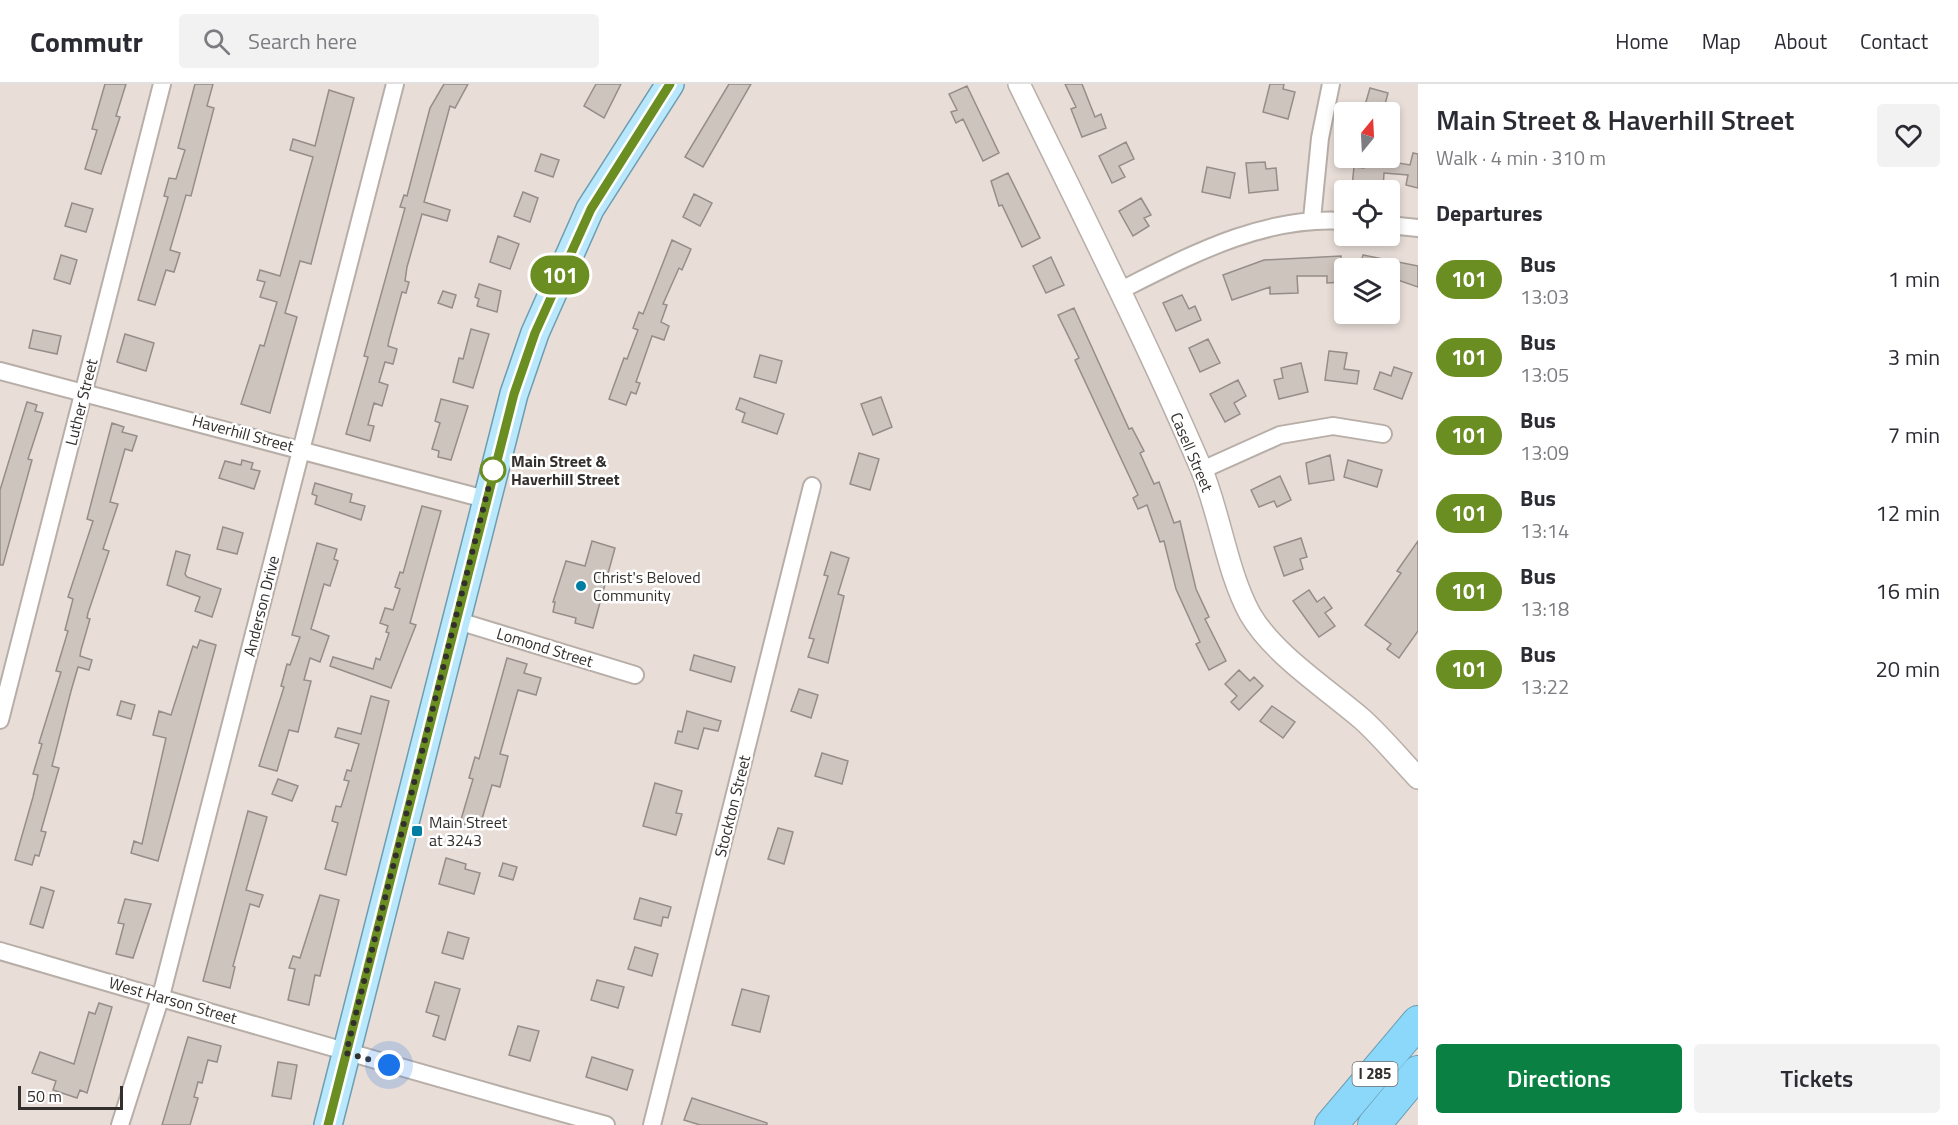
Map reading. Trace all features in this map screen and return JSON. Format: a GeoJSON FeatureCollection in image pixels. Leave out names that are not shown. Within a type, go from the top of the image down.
{"type":"FeatureCollection","features":[{"type":"Feature","properties":{"kind":"highway","name":"I 285"},"geometry":{"type":"LineString","coordinates":[[1331,1125],[1418,1022]]}},
{"type":"Feature","properties":{"kind":"highway","name":"I 285"},"geometry":{"type":"LineString","coordinates":[[1374,1125],[1418,1072]]}},
{"type":"Feature","properties":{"kind":"main road"},"geometry":{"type":"LineString","coordinates":[[328,1125],[485,499],[514,394],[561,273],[591,209],[670,84]]}},
{"type":"Feature","properties":{"kind":"street","name":"Luther Street"},"geometry":{"type":"LineString","coordinates":[[0,720],[162,84]]}},
{"type":"Feature","properties":{"kind":"street","name":"Anderson Drive"},"geometry":{"type":"LineString","coordinates":[[120,1125],[161,996],[394,84]]}},
{"type":"Feature","properties":{"kind":"street","name":"Casell Street"},"geometry":{"type":"LineString","coordinates":[[1019,84],[1202,470],[1224,533],[1235,577],[1250,613],[1265,635],[1364,722],[1418,778]]}},
{"type":"Feature","properties":{"kind":"street"},"geometry":{"type":"LineString","coordinates":[[1312,219],[1320,138],[1331,84]]}},
{"type":"Feature","properties":{"kind":"street"},"geometry":{"type":"LineString","coordinates":[[1119,291],[1197,251],[1247,233],[1312,219],[1334,221]]}},
{"type":"Feature","properties":{"kind":"street"},"geometry":{"type":"LineString","coordinates":[[1400,226],[1418,228]]}},
{"type":"Feature","properties":{"kind":"street","name":"Haverhill Street"},"geometry":{"type":"LineString","coordinates":[[0,371],[301,448],[485,499]]}},
{"type":"Feature","properties":{"kind":"street"},"geometry":{"type":"LineString","coordinates":[[1202,470],[1280,435],[1333,426],[1383,434]]}},
{"type":"Feature","properties":{"kind":"street","name":"Stockton Street"},"geometry":{"type":"LineString","coordinates":[[652,1125],[812,486]]}},
{"type":"Feature","properties":{"kind":"street","name":"Lomond Street"},"geometry":{"type":"LineString","coordinates":[[455,620],[634,675]]}},
{"type":"Feature","properties":{"kind":"street","name":"West Harson Street"},"geometry":{"type":"LineString","coordinates":[[0,951],[161,996],[346,1053],[606,1125]]}},
{"type":"Feature","properties":{"kind":"building"},"geometry":{"type":"Polygon","coordinates":[[[105,84],[126,84],[116,116],[120,117],[101,174],[85,169],[97,130],[92,129],[105,84]]]}},
{"type":"Feature","properties":{"kind":"building"},"geometry":{"type":"Polygon","coordinates":[[[195,84],[213,84],[207,106],[214,108],[191,196],[186,195],[170,250],[180,253],[174,272],[166,270],[155,305],[138,300],[168,197],[164,196],[169,178],[176,179],[185,150],[178,148],[195,84]]]}},
{"type":"Feature","properties":{"kind":"building"},"geometry":{"type":"Polygon","coordinates":[[[444,84],[468,84],[455,108],[450,106],[424,202],[450,210],[447,221],[422,214],[407,267],[405,281],[409,282],[406,293],[402,292],[389,340],[388,346],[397,349],[393,364],[385,362],[379,382],[388,385],[382,406],[374,403],[368,425],[374,426],[370,441],[346,434],[368,357],[364,356],[405,208],[400,207],[404,195],[407,196],[430,108],[444,84]]]}},
{"type":"Feature","properties":{"kind":"building"},"geometry":{"type":"Polygon","coordinates":[[[596,84],[621,84],[604,118],[584,106],[596,84]]]}},
{"type":"Feature","properties":{"kind":"building"},"geometry":{"type":"Polygon","coordinates":[[[729,84],[751,84],[703,167],[685,157],[729,84]]]}},
{"type":"Feature","properties":{"kind":"building"},"geometry":{"type":"Polygon","coordinates":[[[1065,84],[1082,84],[1095,117],[1101,114],[1106,128],[1082,137],[1071,109],[1076,107],[1065,84]]]}},
{"type":"Feature","properties":{"kind":"building"},"geometry":{"type":"Polygon","coordinates":[[[1270,84],[1284,84],[1283,89],[1295,92],[1288,119],[1263,112],[1270,84]]]}},
{"type":"Feature","properties":{"kind":"building"},"geometry":{"type":"Polygon","coordinates":[[[967,86],[999,153],[983,161],[963,119],[956,123],[951,112],[957,110],[949,94],[967,86]]]}},
{"type":"Feature","properties":{"kind":"building"},"geometry":{"type":"Polygon","coordinates":[[[1370,88],[1388,93],[1386,102],[1366,102],[1370,88]]]}},
{"type":"Feature","properties":{"kind":"building"},"geometry":{"type":"Polygon","coordinates":[[[329,90],[354,98],[311,264],[300,261],[285,313],[297,317],[270,413],[241,404],[260,345],[264,346],[277,302],[260,297],[265,282],[257,280],[260,270],[280,276],[313,157],[290,150],[293,139],[315,146],[329,90]]]}},
{"type":"Feature","properties":{"kind":"building"},"geometry":{"type":"Polygon","coordinates":[[[1126,142],[1134,159],[1119,166],[1125,177],[1112,183],[1099,156],[1126,142]]]}},
{"type":"Feature","properties":{"kind":"building"},"geometry":{"type":"Polygon","coordinates":[[[1413,153],[1418,154],[1418,188],[1406,185],[1408,175],[1384,173],[1384,180],[1353,180],[1354,168],[1400,168],[1400,163],[1410,165],[1413,153]]]}},
{"type":"Feature","properties":{"kind":"building"},"geometry":{"type":"Polygon","coordinates":[[[541,154],[559,160],[553,177],[535,171],[541,154]]]}},
{"type":"Feature","properties":{"kind":"building"},"geometry":{"type":"Polygon","coordinates":[[[1265,162],[1266,169],[1276,168],[1278,190],[1249,193],[1246,163],[1265,162]]]}},
{"type":"Feature","properties":{"kind":"building"},"geometry":{"type":"Polygon","coordinates":[[[1207,167],[1235,173],[1230,198],[1202,192],[1207,167]]]}},
{"type":"Feature","properties":{"kind":"building"},"geometry":{"type":"Polygon","coordinates":[[[1008,173],[1040,238],[1022,247],[1002,205],[999,206],[991,181],[1008,173]]]}},
{"type":"Feature","properties":{"kind":"building"},"geometry":{"type":"Polygon","coordinates":[[[523,192],[538,198],[530,222],[514,216],[523,192]]]}},
{"type":"Feature","properties":{"kind":"building"},"geometry":{"type":"Polygon","coordinates":[[[694,194],[712,203],[700,226],[683,217],[694,194]]]}},
{"type":"Feature","properties":{"kind":"building"},"geometry":{"type":"Polygon","coordinates":[[[1141,198],[1151,215],[1144,218],[1149,226],[1133,236],[1119,211],[1141,198]]]}},
{"type":"Feature","properties":{"kind":"building"},"geometry":{"type":"Polygon","coordinates":[[[72,203],[93,209],[86,232],[65,226],[72,203]]]}},
{"type":"Feature","properties":{"kind":"building"},"geometry":{"type":"Polygon","coordinates":[[[498,236],[519,244],[510,269],[490,262],[498,236]]]}},
{"type":"Feature","properties":{"kind":"building"},"geometry":{"type":"Polygon","coordinates":[[[672,240],[691,249],[682,270],[679,268],[663,304],[667,305],[661,322],[669,326],[664,340],[652,336],[636,382],[640,383],[636,394],[631,392],[626,405],[609,399],[624,358],[627,359],[638,330],[633,328],[639,312],[643,314],[672,240]]]}},
{"type":"Feature","properties":{"kind":"building"},"geometry":{"type":"Polygon","coordinates":[[[61,255],[77,260],[70,284],[54,279],[61,255]]]}},
{"type":"Feature","properties":{"kind":"building"},"geometry":{"type":"Polygon","coordinates":[[[1363,255],[1378,258],[1362,258],[1363,255]]]}},
{"type":"Feature","properties":{"kind":"building"},"geometry":{"type":"Polygon","coordinates":[[[1341,256],[1341,258],[1334,258],[1334,283],[1327,283],[1327,276],[1297,276],[1298,293],[1270,294],[1270,287],[1232,300],[1223,275],[1264,260],[1341,256]]]}},
{"type":"Feature","properties":{"kind":"building"},"geometry":{"type":"Polygon","coordinates":[[[1051,257],[1064,285],[1046,293],[1033,266],[1051,257]]]}},
{"type":"Feature","properties":{"kind":"building"},"geometry":{"type":"Polygon","coordinates":[[[1400,262],[1418,266],[1418,287],[1400,281],[1400,262]]]}},
{"type":"Feature","properties":{"kind":"building"},"geometry":{"type":"Polygon","coordinates":[[[479,284],[501,291],[497,312],[477,306],[479,299],[475,297],[479,284]]]}},
{"type":"Feature","properties":{"kind":"building"},"geometry":{"type":"Polygon","coordinates":[[[443,291],[456,295],[452,308],[438,303],[443,291]]]}},
{"type":"Feature","properties":{"kind":"building"},"geometry":{"type":"Polygon","coordinates":[[[1182,295],[1189,309],[1195,306],[1201,320],[1176,331],[1163,303],[1182,295]]]}},
{"type":"Feature","properties":{"kind":"building"},"geometry":{"type":"Polygon","coordinates":[[[1074,308],[1129,429],[1132,428],[1144,451],[1140,453],[1154,484],[1159,482],[1174,523],[1180,521],[1196,589],[1209,617],[1205,619],[1226,661],[1209,670],[1196,644],[1200,642],[1176,589],[1164,541],[1160,542],[1147,505],[1138,509],[1133,498],[1138,495],[1075,360],[1079,358],[1058,315],[1074,308]]]}},
{"type":"Feature","properties":{"kind":"building"},"geometry":{"type":"Polygon","coordinates":[[[471,329],[489,334],[473,388],[453,382],[459,358],[463,359],[471,329]]]}},
{"type":"Feature","properties":{"kind":"building"},"geometry":{"type":"Polygon","coordinates":[[[33,330],[61,336],[57,354],[29,348],[33,330]]]}},
{"type":"Feature","properties":{"kind":"building"},"geometry":{"type":"Polygon","coordinates":[[[125,334],[154,343],[146,371],[117,362],[125,334]]]}},
{"type":"Feature","properties":{"kind":"building"},"geometry":{"type":"Polygon","coordinates":[[[1208,339],[1220,363],[1200,372],[1189,348],[1208,339]]]}},
{"type":"Feature","properties":{"kind":"building"},"geometry":{"type":"Polygon","coordinates":[[[1329,351],[1347,353],[1344,369],[1359,371],[1357,384],[1325,380],[1329,351]]]}},
{"type":"Feature","properties":{"kind":"building"},"geometry":{"type":"Polygon","coordinates":[[[760,355],[782,361],[776,383],[754,377],[760,355]]]}},
{"type":"Feature","properties":{"kind":"building"},"geometry":{"type":"Polygon","coordinates":[[[1301,363],[1308,392],[1279,399],[1274,380],[1283,378],[1281,368],[1301,363]]]}},
{"type":"Feature","properties":{"kind":"building"},"geometry":{"type":"Polygon","coordinates":[[[1394,367],[1412,373],[1402,399],[1374,389],[1380,372],[1391,376],[1394,367]]]}},
{"type":"Feature","properties":{"kind":"building"},"geometry":{"type":"Polygon","coordinates":[[[1238,380],[1246,396],[1234,403],[1240,414],[1225,422],[1210,394],[1238,380]]]}},
{"type":"Feature","properties":{"kind":"building"},"geometry":{"type":"Polygon","coordinates":[[[881,397],[892,427],[873,435],[861,404],[881,397]]]}},
{"type":"Feature","properties":{"kind":"building"},"geometry":{"type":"Polygon","coordinates":[[[740,398],[784,414],[777,434],[742,422],[745,413],[736,409],[740,398]]]}},
{"type":"Feature","properties":{"kind":"building"},"geometry":{"type":"Polygon","coordinates":[[[441,399],[468,406],[451,460],[438,457],[439,451],[432,449],[440,423],[435,421],[441,399]]]}},
{"type":"Feature","properties":{"kind":"building"},"geometry":{"type":"Polygon","coordinates":[[[27,402],[37,405],[35,411],[43,413],[28,459],[32,460],[3,565],[0,565],[0,490],[27,402]]]}},
{"type":"Feature","properties":{"kind":"building"},"geometry":{"type":"Polygon","coordinates":[[[112,423],[124,427],[122,432],[137,436],[132,451],[125,449],[110,502],[118,504],[103,549],[109,551],[88,613],[87,618],[90,619],[80,656],[92,660],[89,670],[78,667],[52,766],[59,768],[41,831],[46,832],[39,856],[35,855],[32,865],[15,860],[38,775],[33,774],[42,744],[39,743],[61,672],[56,671],[68,631],[65,630],[73,599],[68,597],[93,521],[87,519],[112,423]]]}},
{"type":"Feature","properties":{"kind":"building"},"geometry":{"type":"Polygon","coordinates":[[[859,453],[879,459],[870,490],[850,484],[859,453]]]}},
{"type":"Feature","properties":{"kind":"building"},"geometry":{"type":"Polygon","coordinates":[[[1330,455],[1334,480],[1309,484],[1306,463],[1330,455]]]}},
{"type":"Feature","properties":{"kind":"building"},"geometry":{"type":"Polygon","coordinates":[[[242,460],[253,463],[251,469],[260,471],[254,489],[219,478],[225,461],[241,465],[242,460]]]}},
{"type":"Feature","properties":{"kind":"building"},"geometry":{"type":"Polygon","coordinates":[[[1348,460],[1382,470],[1377,487],[1344,477],[1348,460]]]}},
{"type":"Feature","properties":{"kind":"building"},"geometry":{"type":"Polygon","coordinates":[[[1280,476],[1291,500],[1277,507],[1274,501],[1259,507],[1251,490],[1280,476]]]}},
{"type":"Feature","properties":{"kind":"building"},"geometry":{"type":"Polygon","coordinates":[[[315,483],[352,494],[350,502],[365,506],[361,520],[315,504],[317,496],[312,494],[315,483]]]}},
{"type":"Feature","properties":{"kind":"building"},"geometry":{"type":"Polygon","coordinates":[[[422,506],[441,511],[410,623],[416,625],[391,688],[330,666],[333,657],[373,669],[376,658],[380,660],[389,633],[386,632],[388,626],[380,623],[385,608],[393,610],[400,589],[395,587],[400,572],[403,573],[422,506]]]}},
{"type":"Feature","properties":{"kind":"building"},"geometry":{"type":"Polygon","coordinates":[[[223,527],[243,533],[237,554],[217,549],[223,527]]]}},
{"type":"Feature","properties":{"kind":"building"},"geometry":{"type":"Polygon","coordinates":[[[1301,538],[1307,557],[1300,559],[1303,569],[1284,576],[1274,547],[1301,538]]]}},
{"type":"Feature","properties":{"kind":"building","name":"Christ's Beloved Community"},"geometry":{"type":"Polygon","coordinates":[[[592,541],[615,548],[593,628],[575,623],[576,618],[553,612],[555,602],[553,602],[566,561],[585,566],[592,541]]]}},
{"type":"Feature","properties":{"kind":"building"},"geometry":{"type":"Polygon","coordinates":[[[1418,541],[1418,631],[1399,658],[1387,649],[1391,644],[1365,625],[1401,573],[1397,571],[1418,541]]]}},
{"type":"Feature","properties":{"kind":"building"},"geometry":{"type":"Polygon","coordinates":[[[317,543],[337,549],[334,559],[338,561],[330,586],[324,584],[311,629],[329,636],[320,662],[310,658],[304,680],[311,681],[298,732],[289,730],[277,771],[259,766],[284,687],[281,686],[287,664],[290,665],[300,637],[292,635],[317,543]]]}},
{"type":"Feature","properties":{"kind":"building"},"geometry":{"type":"Polygon","coordinates":[[[176,551],[190,555],[185,574],[187,577],[221,589],[212,617],[195,611],[200,597],[167,585],[176,551]]]}},
{"type":"Feature","properties":{"kind":"building"},"geometry":{"type":"Polygon","coordinates":[[[831,552],[849,558],[838,594],[844,596],[828,663],[808,657],[814,639],[809,638],[828,576],[824,575],[831,552]]]}},
{"type":"Feature","properties":{"kind":"building"},"geometry":{"type":"Polygon","coordinates":[[[1309,590],[1317,602],[1324,597],[1332,608],[1325,613],[1335,626],[1319,637],[1293,601],[1309,590]]]}},
{"type":"Feature","properties":{"kind":"building"},"geometry":{"type":"Polygon","coordinates":[[[200,640],[216,645],[158,861],[131,853],[134,841],[142,844],[166,738],[153,735],[159,711],[171,715],[193,646],[197,648],[200,640]]]}},
{"type":"Feature","properties":{"kind":"building"},"geometry":{"type":"Polygon","coordinates":[[[694,655],[735,667],[731,682],[690,670],[694,655]]]}},
{"type":"Feature","properties":{"kind":"building"},"geometry":{"type":"Polygon","coordinates":[[[507,658],[527,664],[524,673],[541,678],[536,695],[518,690],[500,754],[508,756],[500,787],[492,785],[479,829],[460,823],[473,779],[469,778],[475,757],[479,759],[507,658]]]}},
{"type":"Feature","properties":{"kind":"building"},"geometry":{"type":"Polygon","coordinates":[[[1239,670],[1250,681],[1254,677],[1263,686],[1239,710],[1231,702],[1237,696],[1225,684],[1239,670]]]}},
{"type":"Feature","properties":{"kind":"building"},"geometry":{"type":"Polygon","coordinates":[[[799,689],[818,695],[811,718],[791,711],[799,689]]]}},
{"type":"Feature","properties":{"kind":"building"},"geometry":{"type":"Polygon","coordinates":[[[371,696],[389,701],[346,875],[325,869],[338,823],[332,821],[336,806],[341,807],[349,781],[344,780],[347,770],[351,771],[359,744],[335,737],[338,728],[361,734],[371,696]]]}},
{"type":"Feature","properties":{"kind":"building"},"geometry":{"type":"Polygon","coordinates":[[[121,701],[135,705],[131,719],[117,715],[121,701]]]}},
{"type":"Feature","properties":{"kind":"building"},"geometry":{"type":"Polygon","coordinates":[[[1272,706],[1295,722],[1283,738],[1260,721],[1272,706]]]}},
{"type":"Feature","properties":{"kind":"building"},"geometry":{"type":"Polygon","coordinates":[[[687,711],[721,721],[718,731],[704,728],[698,749],[675,743],[678,731],[682,732],[687,711]]]}},
{"type":"Feature","properties":{"kind":"building"},"geometry":{"type":"Polygon","coordinates":[[[822,753],[848,761],[842,784],[815,776],[822,753]]]}},
{"type":"Feature","properties":{"kind":"building"},"geometry":{"type":"Polygon","coordinates":[[[278,779],[298,786],[292,801],[272,794],[278,779]]]}},
{"type":"Feature","properties":{"kind":"building"},"geometry":{"type":"Polygon","coordinates":[[[655,783],[682,791],[676,813],[682,814],[676,835],[643,826],[655,783]]]}},
{"type":"Feature","properties":{"kind":"building"},"geometry":{"type":"Polygon","coordinates":[[[248,811],[267,817],[246,890],[263,895],[259,907],[250,904],[233,966],[235,967],[230,988],[203,981],[248,811]]]}},
{"type":"Feature","properties":{"kind":"building"},"geometry":{"type":"Polygon","coordinates":[[[778,828],[793,832],[784,864],[768,859],[778,828]]]}},
{"type":"Feature","properties":{"kind":"building"},"geometry":{"type":"Polygon","coordinates":[[[446,858],[466,864],[465,869],[480,873],[474,894],[439,884],[446,858]]]}},
{"type":"Feature","properties":{"kind":"building"},"geometry":{"type":"Polygon","coordinates":[[[503,863],[517,867],[513,880],[499,876],[503,863]]]}},
{"type":"Feature","properties":{"kind":"building"},"geometry":{"type":"Polygon","coordinates":[[[41,887],[54,891],[43,928],[30,924],[41,887]]]}},
{"type":"Feature","properties":{"kind":"building"},"geometry":{"type":"Polygon","coordinates":[[[320,895],[339,900],[320,976],[315,975],[309,1005],[288,1000],[295,969],[289,968],[293,956],[300,958],[320,895]]]}},
{"type":"Feature","properties":{"kind":"building"},"geometry":{"type":"Polygon","coordinates":[[[640,898],[671,907],[668,918],[663,917],[661,926],[634,919],[640,898]]]}},
{"type":"Feature","properties":{"kind":"building"},"geometry":{"type":"Polygon","coordinates":[[[125,899],[151,904],[133,958],[116,954],[124,924],[118,923],[125,899]]]}},
{"type":"Feature","properties":{"kind":"building"},"geometry":{"type":"Polygon","coordinates":[[[448,932],[469,938],[463,959],[442,953],[448,932]]]}},
{"type":"Feature","properties":{"kind":"building"},"geometry":{"type":"Polygon","coordinates":[[[635,947],[658,954],[652,976],[628,969],[635,947]]]}},
{"type":"Feature","properties":{"kind":"building"},"geometry":{"type":"Polygon","coordinates":[[[597,980],[624,987],[618,1008],[591,1000],[597,980]]]}},
{"type":"Feature","properties":{"kind":"building"},"geometry":{"type":"Polygon","coordinates":[[[435,982],[460,989],[445,1040],[433,1036],[439,1016],[426,1012],[435,982]]]}},
{"type":"Feature","properties":{"kind":"building"},"geometry":{"type":"Polygon","coordinates":[[[742,989],[769,996],[760,1032],[732,1025],[742,989]]]}},
{"type":"Feature","properties":{"kind":"building"},"geometry":{"type":"Polygon","coordinates":[[[99,1003],[112,1007],[87,1093],[80,1090],[77,1098],[53,1090],[56,1081],[32,1073],[40,1052],[74,1064],[89,1012],[95,1014],[99,1003]]]}},
{"type":"Feature","properties":{"kind":"building"},"geometry":{"type":"Polygon","coordinates":[[[518,1026],[539,1031],[530,1061],[509,1055],[518,1026]]]}},
{"type":"Feature","properties":{"kind":"building"},"geometry":{"type":"Polygon","coordinates":[[[188,1037],[221,1046],[217,1062],[208,1060],[202,1083],[198,1082],[194,1097],[198,1098],[190,1125],[162,1125],[188,1037]]]}},
{"type":"Feature","properties":{"kind":"building"},"geometry":{"type":"Polygon","coordinates":[[[592,1057],[633,1070],[627,1090],[586,1077],[592,1057]]]}},
{"type":"Feature","properties":{"kind":"building"},"geometry":{"type":"Polygon","coordinates":[[[278,1062],[297,1065],[291,1099],[272,1096],[278,1062]]]}},
{"type":"Feature","properties":{"kind":"building"},"geometry":{"type":"Polygon","coordinates":[[[692,1098],[767,1123],[767,1125],[700,1125],[684,1120],[692,1098]]]}},
{"type":"Feature","properties":{"kind":"bus line","name":"101"},"geometry":{"type":"LineString","coordinates":[[328,1125],[485,499],[514,394],[535,333],[591,209],[670,84]]}},
{"type":"Feature","properties":{"kind":"place","name":"Main Street & Haverhill Street"},"geometry":{"type":"Point","coordinates":[493,470]}},
{"type":"Feature","properties":{"kind":"place","name":"Christ's Beloved Community"},"geometry":{"type":"Point","coordinates":[581,586]}},
{"type":"Feature","properties":{"kind":"place","name":"Main Street at 3243"},"geometry":{"type":"Point","coordinates":[417,831]}},
{"type":"Feature","properties":{"kind":"route"},"geometry":{"type":"LineString","coordinates":[[389,1065],[346,1053],[493,470]]}}]}
